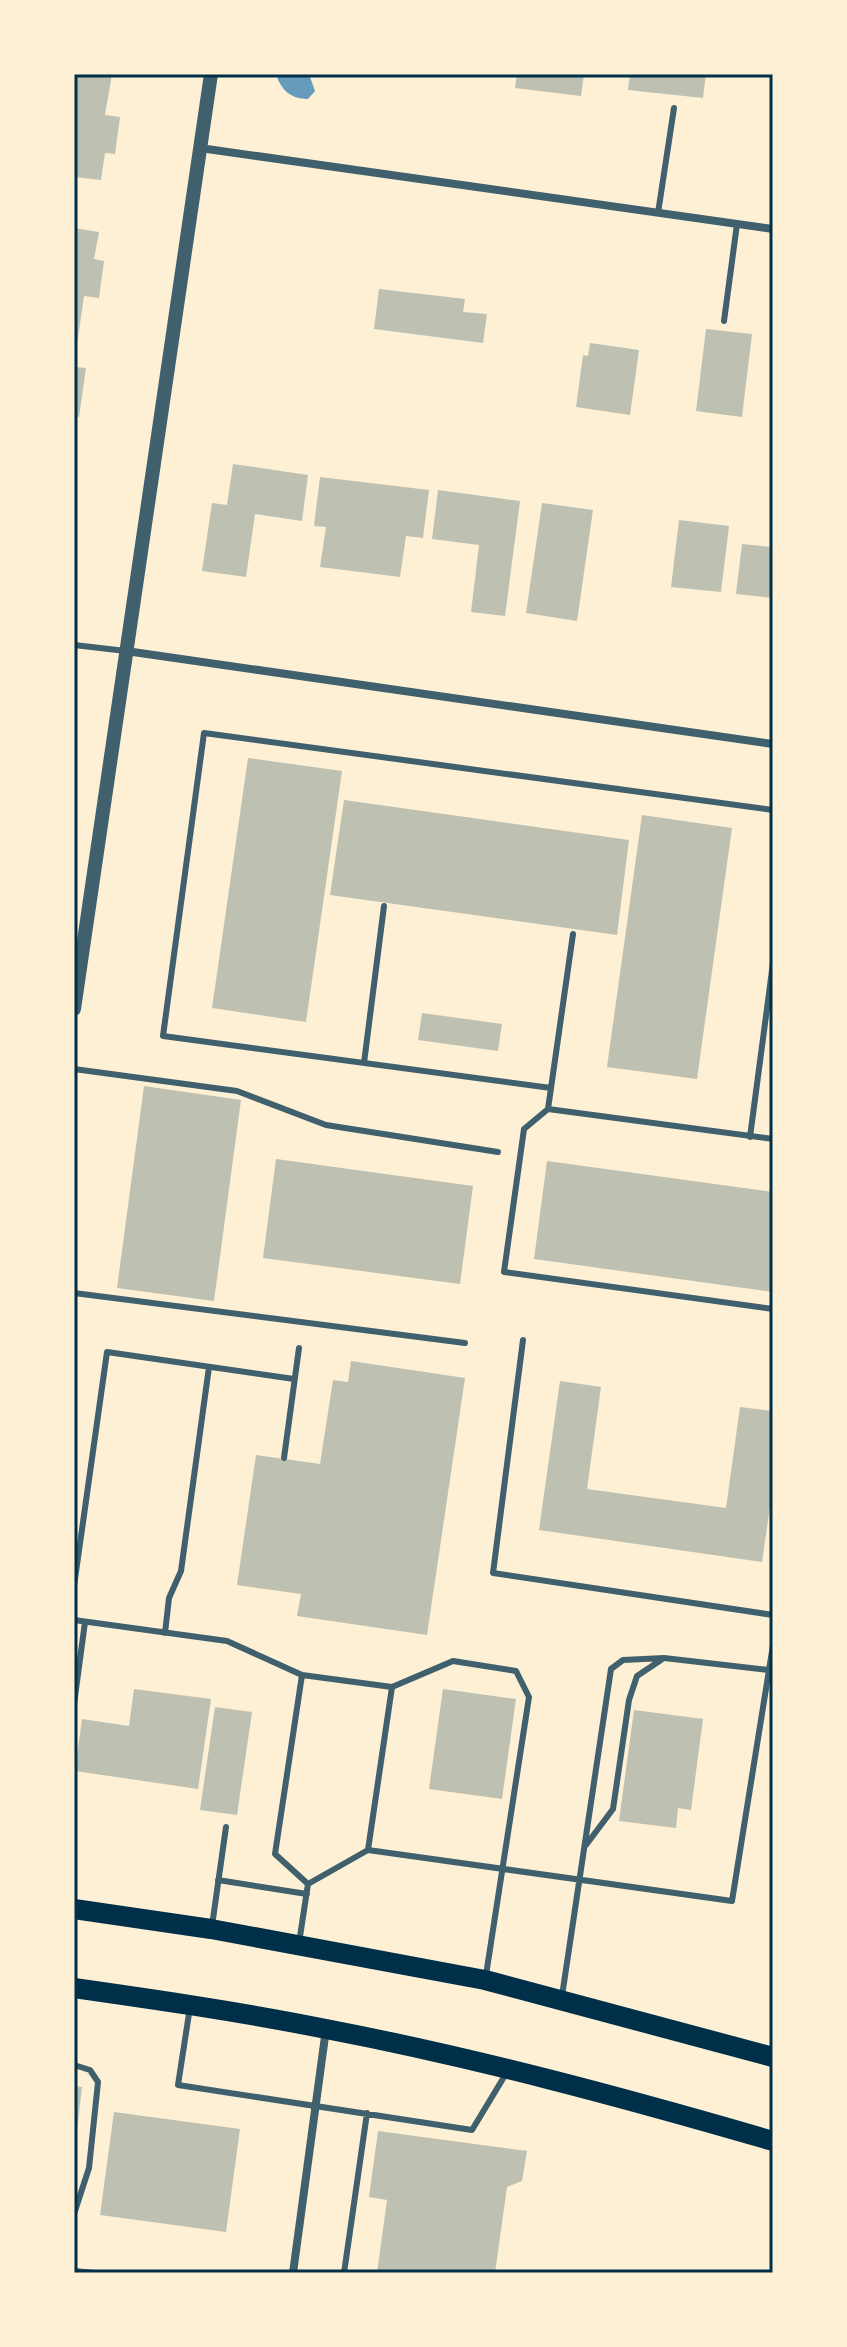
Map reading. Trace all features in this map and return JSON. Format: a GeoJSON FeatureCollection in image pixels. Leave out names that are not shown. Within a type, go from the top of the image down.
{"type":"FeatureCollection","features":[{"type":"Feature","properties":{"kind":"main road"},"geometry":{"type":"LineString","coordinates":[[74,1909],[211,1929],[485,1980],[773,2057]]}},
{"type":"Feature","properties":{"kind":"main road"},"geometry":{"type":"LineString","coordinates":[[74,1988],[326,2029],[509,2069],[773,2141]]}},
{"type":"Feature","properties":{"kind":"street"},"geometry":{"type":"LineString","coordinates":[[74,1009],[211,74]]}},
{"type":"Feature","properties":{"kind":"street"},"geometry":{"type":"LineString","coordinates":[[198,148],[772,229]]}},
{"type":"Feature","properties":{"kind":"street"},"geometry":{"type":"LineString","coordinates":[[126,651],[773,744]]}},
{"type":"Feature","properties":{"kind":"street"},"geometry":{"type":"LineString","coordinates":[[293,2273],[326,2029]]}},
{"type":"Feature","properties":{"kind":"lane"},"geometry":{"type":"LineString","coordinates":[[658,213],[674,108]]}},
{"type":"Feature","properties":{"kind":"lane"},"geometry":{"type":"LineString","coordinates":[[772,229],[773,217]]}},
{"type":"Feature","properties":{"kind":"lane"},"geometry":{"type":"LineString","coordinates":[[724,321],[737,224]]}},
{"type":"Feature","properties":{"kind":"lane"},"geometry":{"type":"LineString","coordinates":[[74,645],[126,651]]}},
{"type":"Feature","properties":{"kind":"lane"},"geometry":{"type":"LineString","coordinates":[[551,1088],[163,1036],[204,733],[773,810]]}},
{"type":"Feature","properties":{"kind":"lane"},"geometry":{"type":"LineString","coordinates":[[773,860],[773,868]]}},
{"type":"Feature","properties":{"kind":"lane"},"geometry":{"type":"LineString","coordinates":[[364,1063],[384,906]]}},
{"type":"Feature","properties":{"kind":"lane"},"geometry":{"type":"LineString","coordinates":[[573,934],[548,1109],[524,1129],[504,1272],[773,1309]]}},
{"type":"Feature","properties":{"kind":"lane"},"geometry":{"type":"LineString","coordinates":[[750,1137],[773,963]]}},
{"type":"Feature","properties":{"kind":"lane"},"geometry":{"type":"LineString","coordinates":[[74,1069],[237,1091],[326,1125],[498,1152]]}},
{"type":"Feature","properties":{"kind":"lane"},"geometry":{"type":"LineString","coordinates":[[548,1109],[773,1139]]}},
{"type":"Feature","properties":{"kind":"lane"},"geometry":{"type":"LineString","coordinates":[[74,1293],[465,1343]]}},
{"type":"Feature","properties":{"kind":"lane"},"geometry":{"type":"LineString","coordinates":[[523,1340],[493,1573],[773,1615]]}},
{"type":"Feature","properties":{"kind":"lane"},"geometry":{"type":"LineString","coordinates":[[284,1458],[299,1348]]}},
{"type":"Feature","properties":{"kind":"lane"},"geometry":{"type":"LineString","coordinates":[[74,1586],[107,1352],[294,1379]]}},
{"type":"Feature","properties":{"kind":"lane"},"geometry":{"type":"LineString","coordinates":[[165,1633],[169,1598],[181,1571],[209,1367]]}},
{"type":"Feature","properties":{"kind":"lane"},"geometry":{"type":"LineString","coordinates":[[74,1620],[227,1641],[302,1675],[392,1687],[453,1661],[516,1671],[529,1697],[485,1980]]}},
{"type":"Feature","properties":{"kind":"lane"},"geometry":{"type":"LineString","coordinates":[[74,1704],[85,1622]]}},
{"type":"Feature","properties":{"kind":"lane"},"geometry":{"type":"LineString","coordinates":[[308,1884],[368,1850],[732,1901],[773,1645]]}},
{"type":"Feature","properties":{"kind":"lane"},"geometry":{"type":"LineString","coordinates":[[562,2000],[611,1669],[623,1660],[664,1658],[769,1670]]}},
{"type":"Feature","properties":{"kind":"lane"},"geometry":{"type":"LineString","coordinates":[[585,1847],[613,1809],[629,1700],[637,1676],[664,1658]]}},
{"type":"Feature","properties":{"kind":"lane"},"geometry":{"type":"LineString","coordinates":[[302,1675],[275,1854],[308,1884]]}},
{"type":"Feature","properties":{"kind":"lane"},"geometry":{"type":"LineString","coordinates":[[368,1850],[392,1687]]}},
{"type":"Feature","properties":{"kind":"lane"},"geometry":{"type":"LineString","coordinates":[[211,1929],[226,1827]]}},
{"type":"Feature","properties":{"kind":"lane"},"geometry":{"type":"LineString","coordinates":[[218,1880],[307,1894]]}},
{"type":"Feature","properties":{"kind":"lane"},"geometry":{"type":"LineString","coordinates":[[299,1945],[308,1884]]}},
{"type":"Feature","properties":{"kind":"lane"},"geometry":{"type":"LineString","coordinates":[[74,1988],[74,1995]]}},
{"type":"Feature","properties":{"kind":"lane"},"geometry":{"type":"LineString","coordinates":[[190,2005],[178,2085],[472,2130],[509,2069]]}},
{"type":"Feature","properties":{"kind":"lane"},"geometry":{"type":"LineString","coordinates":[[74,2065],[90,2070],[98,2082],[89,2168],[74,2214]]}},
{"type":"Feature","properties":{"kind":"lane"},"geometry":{"type":"LineString","coordinates":[[344,2273],[367,2113]]}},
{"type":"Feature","properties":{"kind":"lane"},"geometry":{"type":"LineString","coordinates":[[74,2271],[95,2273]]}},
{"type":"Feature","properties":{"kind":"water"},"geometry":{"type":"Polygon","coordinates":[[[276,74],[309,74],[315,91],[308,99],[292,96],[281,85],[276,74]]]}},
{"type":"Feature","properties":{"kind":"building"},"geometry":{"type":"Polygon","coordinates":[[[74,74],[112,74],[105,115],[120,117],[115,154],[105,153],[101,180],[74,177],[74,74]]]}},
{"type":"Feature","properties":{"kind":"building"},"geometry":{"type":"Polygon","coordinates":[[[517,74],[584,74],[581,96],[515,88],[517,74]]]}},
{"type":"Feature","properties":{"kind":"building"},"geometry":{"type":"Polygon","coordinates":[[[630,74],[706,74],[703,98],[628,90],[630,74]]]}},
{"type":"Feature","properties":{"kind":"building"},"geometry":{"type":"Polygon","coordinates":[[[74,228],[99,232],[94,259],[104,261],[99,298],[84,296],[76,352],[74,228]]]}},
{"type":"Feature","properties":{"kind":"building"},"geometry":{"type":"Polygon","coordinates":[[[379,289],[465,299],[463,312],[487,314],[483,343],[374,329],[379,289]]]}},
{"type":"Feature","properties":{"kind":"building"},"geometry":{"type":"Polygon","coordinates":[[[706,329],[752,334],[742,417],[696,411],[706,329]]]}},
{"type":"Feature","properties":{"kind":"building"},"geometry":{"type":"Polygon","coordinates":[[[590,343],[639,350],[630,415],[576,407],[583,355],[588,356],[590,343]]]}},
{"type":"Feature","properties":{"kind":"building"},"geometry":{"type":"Polygon","coordinates":[[[74,367],[86,368],[79,417],[74,416],[74,367]]]}},
{"type":"Feature","properties":{"kind":"building"},"geometry":{"type":"Polygon","coordinates":[[[233,464],[308,475],[302,521],[255,514],[246,577],[202,571],[212,503],[227,505],[233,464]]]}},
{"type":"Feature","properties":{"kind":"building"},"geometry":{"type":"Polygon","coordinates":[[[320,477],[429,490],[423,538],[406,536],[400,577],[320,567],[326,527],[314,526],[320,477]]]}},
{"type":"Feature","properties":{"kind":"building"},"geometry":{"type":"Polygon","coordinates":[[[438,490],[520,501],[505,616],[471,612],[479,545],[432,539],[438,490]]]}},
{"type":"Feature","properties":{"kind":"building"},"geometry":{"type":"Polygon","coordinates":[[[542,503],[593,510],[577,621],[526,613],[542,503]]]}},
{"type":"Feature","properties":{"kind":"building"},"geometry":{"type":"Polygon","coordinates":[[[679,520],[729,526],[721,592],[671,587],[679,520]]]}},
{"type":"Feature","properties":{"kind":"building"},"geometry":{"type":"Polygon","coordinates":[[[742,544],[773,547],[773,598],[736,594],[742,544]]]}},
{"type":"Feature","properties":{"kind":"building"},"geometry":{"type":"Polygon","coordinates":[[[248,758],[342,771],[306,1022],[212,1008],[248,758]]]}},
{"type":"Feature","properties":{"kind":"building"},"geometry":{"type":"Polygon","coordinates":[[[344,800],[629,840],[617,935],[330,895],[344,800]]]}},
{"type":"Feature","properties":{"kind":"building"},"geometry":{"type":"Polygon","coordinates":[[[642,815],[732,828],[697,1079],[607,1067],[642,815]]]}},
{"type":"Feature","properties":{"kind":"building"},"geometry":{"type":"Polygon","coordinates":[[[422,1013],[502,1024],[498,1051],[418,1040],[422,1013]]]}},
{"type":"Feature","properties":{"kind":"building"},"geometry":{"type":"Polygon","coordinates":[[[144,1086],[241,1100],[214,1301],[117,1288],[144,1086]]]}},
{"type":"Feature","properties":{"kind":"building"},"geometry":{"type":"Polygon","coordinates":[[[276,1159],[473,1186],[460,1284],[263,1258],[276,1159]]]}},
{"type":"Feature","properties":{"kind":"building"},"geometry":{"type":"Polygon","coordinates":[[[547,1161],[773,1192],[773,1292],[534,1259],[547,1161]]]}},
{"type":"Feature","properties":{"kind":"building"},"geometry":{"type":"Polygon","coordinates":[[[351,1361],[465,1378],[427,1635],[297,1616],[301,1594],[237,1585],[256,1455],[320,1464],[333,1380],[348,1382],[351,1361]]]}},
{"type":"Feature","properties":{"kind":"building"},"geometry":{"type":"Polygon","coordinates":[[[560,1381],[601,1387],[587,1489],[726,1508],[740,1407],[773,1411],[773,1486],[762,1562],[539,1530],[560,1381]]]}},
{"type":"Feature","properties":{"kind":"building"},"geometry":{"type":"Polygon","coordinates":[[[134,1689],[211,1699],[198,1789],[75,1771],[82,1719],[129,1726],[134,1689]]]}},
{"type":"Feature","properties":{"kind":"building"},"geometry":{"type":"Polygon","coordinates":[[[443,1689],[516,1699],[502,1799],[429,1789],[443,1689]]]}},
{"type":"Feature","properties":{"kind":"building"},"geometry":{"type":"Polygon","coordinates":[[[215,1707],[252,1712],[237,1815],[200,1810],[215,1707]]]}},
{"type":"Feature","properties":{"kind":"building"},"geometry":{"type":"Polygon","coordinates":[[[634,1710],[703,1719],[691,1810],[678,1808],[676,1828],[619,1821],[634,1710]]]}},
{"type":"Feature","properties":{"kind":"building"},"geometry":{"type":"Polygon","coordinates":[[[74,2086],[82,2087],[76,2140],[74,2140],[74,2086]]]}},
{"type":"Feature","properties":{"kind":"building"},"geometry":{"type":"Polygon","coordinates":[[[114,2112],[240,2129],[226,2232],[100,2215],[114,2112]]]}},
{"type":"Feature","properties":{"kind":"building"},"geometry":{"type":"Polygon","coordinates":[[[378,2131],[527,2151],[522,2181],[507,2187],[495,2273],[377,2273],[387,2200],[369,2197],[378,2131]]]}}]}
